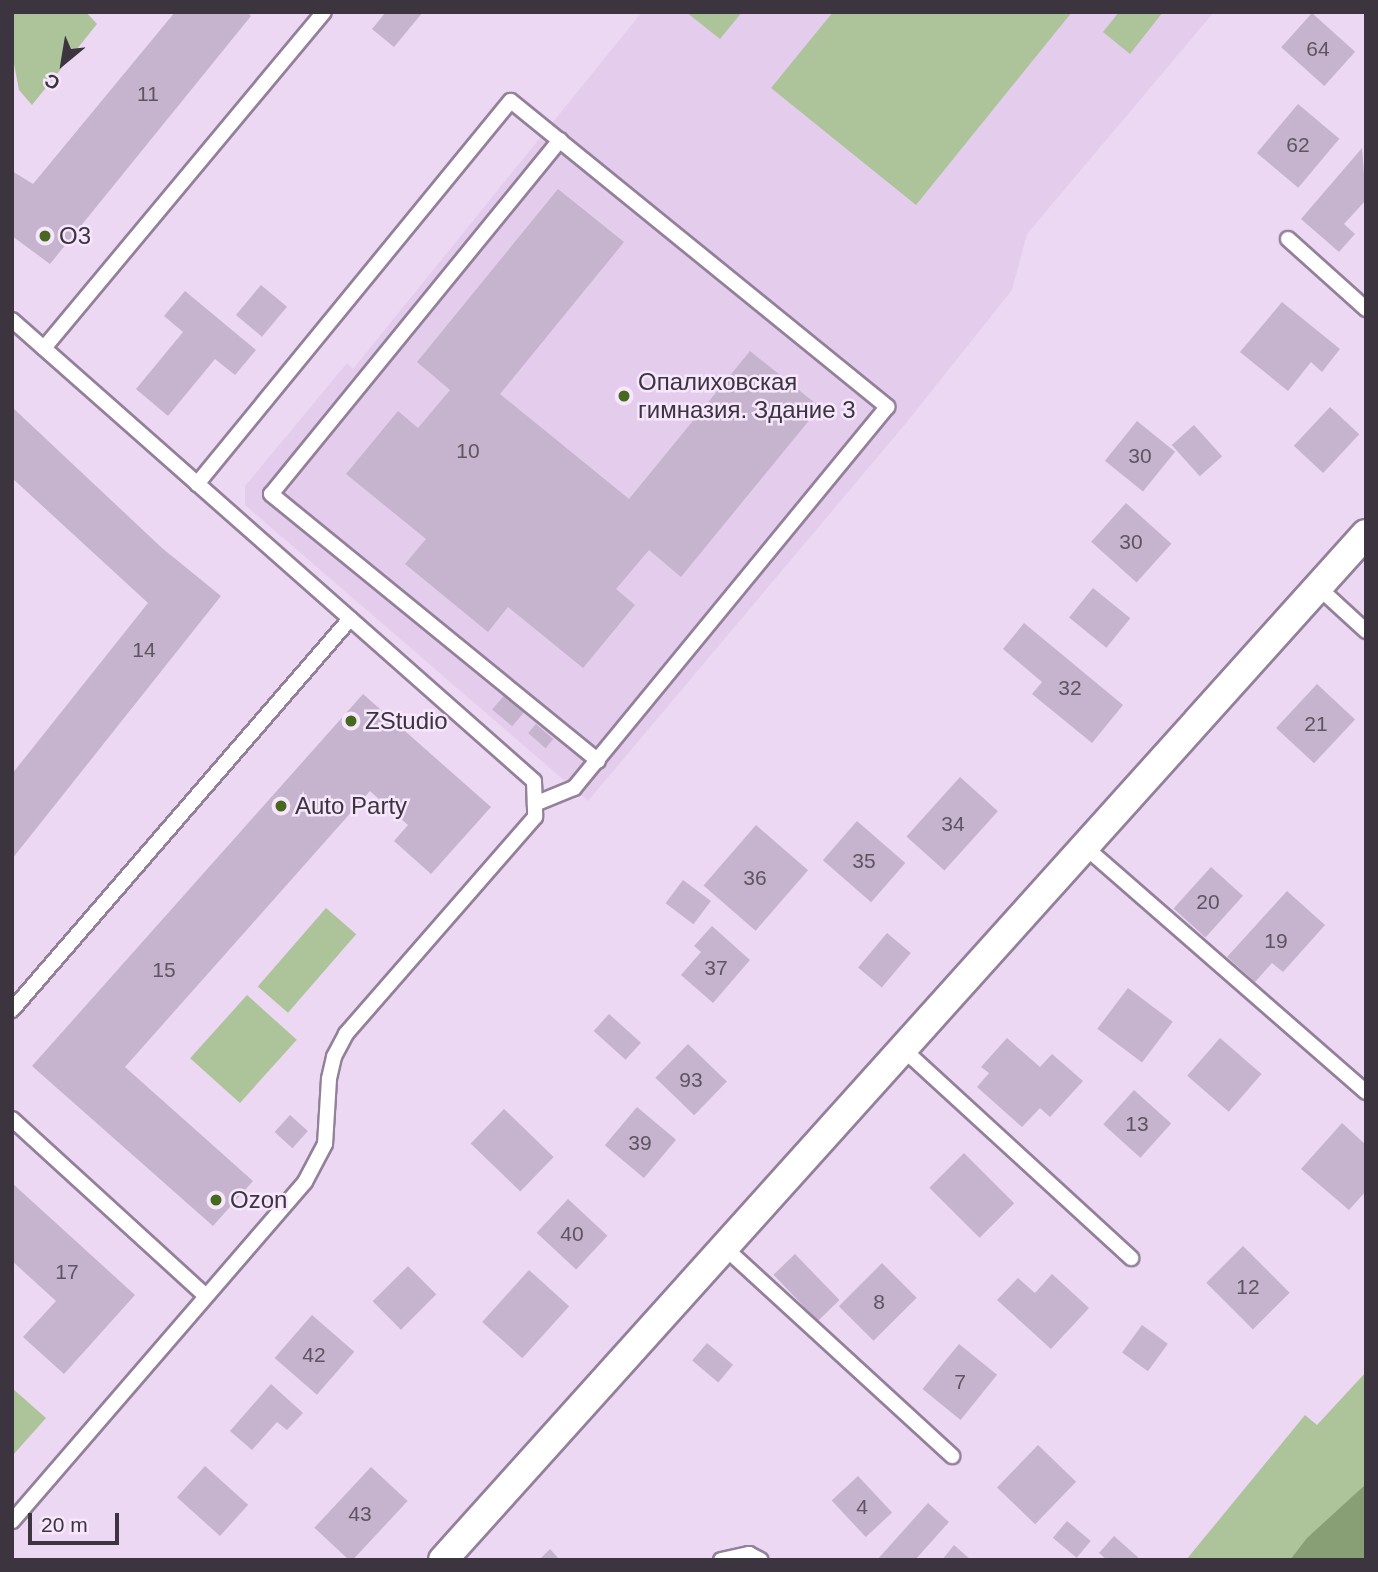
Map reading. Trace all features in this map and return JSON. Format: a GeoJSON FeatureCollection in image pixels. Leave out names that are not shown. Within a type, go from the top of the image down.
{"type":"FeatureCollection","features":[{"type":"Feature","properties":{"kind":"street"},"geometry":{"type":"LineString","coordinates":[[443,1560],[1366,534]]}},
{"type":"Feature","properties":{"kind":"lane"},"geometry":{"type":"LineString","coordinates":[[44,348],[324,12]]}},
{"type":"Feature","properties":{"kind":"lane"},"geometry":{"type":"LineString","coordinates":[[197,484],[511,101],[887,407],[598,761],[574,788],[535,804]]}},
{"type":"Feature","properties":{"kind":"lane"},"geometry":{"type":"LineString","coordinates":[[560,140],[271,494],[598,761]]}},
{"type":"Feature","properties":{"kind":"lane"},"geometry":{"type":"LineString","coordinates":[[1287,239],[1366,309]]}},
{"type":"Feature","properties":{"kind":"lane"},"geometry":{"type":"LineString","coordinates":[[12,320],[534,781],[535,804],[535,817],[346,1034],[332,1062],[325,1144],[315,1168],[12,1521]]}},
{"type":"Feature","properties":{"kind":"lane"},"geometry":{"type":"LineString","coordinates":[[1318,587],[1366,631]]}},
{"type":"Feature","properties":{"kind":"lane"},"geometry":{"type":"LineString","coordinates":[[12,1010],[350,619]]}},
{"type":"Feature","properties":{"kind":"lane"},"geometry":{"type":"LineString","coordinates":[[1084,846],[1366,1092]]}},
{"type":"Feature","properties":{"kind":"lane"},"geometry":{"type":"LineString","coordinates":[[902,1048],[1131,1258]]}},
{"type":"Feature","properties":{"kind":"lane"},"geometry":{"type":"LineString","coordinates":[[12,1119],[205,1294]]}},
{"type":"Feature","properties":{"kind":"lane"},"geometry":{"type":"LineString","coordinates":[[723,1246],[953,1456]]}},
{"type":"Feature","properties":{"kind":"lane"},"geometry":{"type":"LineString","coordinates":[[721,1560],[749,1554],[761,1560]]}},
{"type":"Feature","properties":{"kind":"shaded area"},"geometry":{"type":"Polygon","coordinates":[[[12,12],[86,12],[97,24],[32,105],[19,90],[12,53],[12,12]]]}},
{"type":"Feature","properties":{"kind":"shaded area","name":"Опалиховская гимназия. Здание 3"},"geometry":{"type":"Polygon","coordinates":[[[642,12],[1214,12],[1027,234],[1012,290],[907,422],[588,801],[245,505],[245,486],[347,363],[353,369],[642,12]]]}},
{"type":"Feature","properties":{"kind":"shaded area"},"geometry":{"type":"Polygon","coordinates":[[[686,12],[742,12],[720,39],[686,12]]]}},
{"type":"Feature","properties":{"kind":"shaded area"},"geometry":{"type":"Polygon","coordinates":[[[833,12],[1072,12],[916,205],[771,88],[833,12]]]}},
{"type":"Feature","properties":{"kind":"shaded area"},"geometry":{"type":"Polygon","coordinates":[[[1119,12],[1163,12],[1130,54],[1103,32],[1119,12]]]}},
{"type":"Feature","properties":{"kind":"shaded area"},"geometry":{"type":"Polygon","coordinates":[[[326,908],[356,934],[288,1013],[258,986],[326,908]]]}},
{"type":"Feature","properties":{"kind":"shaded area"},"geometry":{"type":"Polygon","coordinates":[[[247,995],[297,1040],[240,1103],[190,1058],[247,995]]]}},
{"type":"Feature","properties":{"kind":"shaded area"},"geometry":{"type":"Polygon","coordinates":[[[1366,1372],[1366,1484],[1290,1560],[1186,1560],[1305,1415],[1317,1425],[1366,1372]]]}},
{"type":"Feature","properties":{"kind":"shaded area"},"geometry":{"type":"Polygon","coordinates":[[[12,1388],[46,1418],[13,1455],[12,1454],[12,1388]]]}},
{"type":"Feature","properties":{"kind":"shaded area"},"geometry":{"type":"Polygon","coordinates":[[[1366,1484],[1366,1560],[1290,1560],[1307,1538],[1366,1484]]]}},
{"type":"Feature","properties":{"kind":"building"},"geometry":{"type":"Polygon","coordinates":[[[175,12],[247,12],[251,16],[50,264],[12,236],[12,171],[33,184],[175,12]]]}},
{"type":"Feature","properties":{"kind":"building"},"geometry":{"type":"Polygon","coordinates":[[[386,12],[423,12],[394,47],[372,29],[386,12]]]}},
{"type":"Feature","properties":{"kind":"building"},"geometry":{"type":"Polygon","coordinates":[[[1312,13],[1355,52],[1324,86],[1281,47],[1312,13]]]}},
{"type":"Feature","properties":{"kind":"building"},"geometry":{"type":"Polygon","coordinates":[[[1298,104],[1339,139],[1298,188],[1257,153],[1298,104]]]}},
{"type":"Feature","properties":{"kind":"building"},"geometry":{"type":"Polygon","coordinates":[[[1362,148],[1366,200],[1344,224],[1355,234],[1339,252],[1301,219],[1362,148]]]}},
{"type":"Feature","properties":{"kind":"building"},"geometry":{"type":"Polygon","coordinates":[[[558,189],[624,242],[500,394],[629,499],[750,351],[820,407],[681,577],[649,550],[616,589],[635,605],[583,668],[508,607],[488,632],[405,564],[426,539],[346,474],[398,411],[418,428],[450,390],[417,362],[558,189]]]}},
{"type":"Feature","properties":{"kind":"building"},"geometry":{"type":"Polygon","coordinates":[[[261,285],[287,307],[262,337],[236,315],[261,285]]]}},
{"type":"Feature","properties":{"kind":"building"},"geometry":{"type":"Polygon","coordinates":[[[185,291],[256,350],[235,375],[215,359],[168,416],[136,389],[183,332],[164,316],[185,291]]]}},
{"type":"Feature","properties":{"kind":"building"},"geometry":{"type":"Polygon","coordinates":[[[1282,302],[1340,349],[1322,372],[1311,362],[1288,391],[1240,352],[1282,302]]]}},
{"type":"Feature","properties":{"kind":"building"},"geometry":{"type":"Polygon","coordinates":[[[12,407],[162,548],[221,596],[12,859],[12,774],[148,603],[12,478],[12,407]]]}},
{"type":"Feature","properties":{"kind":"building"},"geometry":{"type":"Polygon","coordinates":[[[1330,407],[1359,434],[1323,473],[1294,446],[1330,407]]]}},
{"type":"Feature","properties":{"kind":"building"},"geometry":{"type":"Polygon","coordinates":[[[1137,421],[1175,452],[1143,491],[1105,461],[1137,421]]]}},
{"type":"Feature","properties":{"kind":"building"},"geometry":{"type":"Polygon","coordinates":[[[1194,425],[1222,456],[1200,476],[1172,445],[1194,425]]]}},
{"type":"Feature","properties":{"kind":"building"},"geometry":{"type":"Polygon","coordinates":[[[1126,503],[1171,544],[1137,582],[1091,542],[1126,503]]]}},
{"type":"Feature","properties":{"kind":"building"},"geometry":{"type":"Polygon","coordinates":[[[1093,588],[1130,618],[1106,648],[1069,618],[1093,588]]]}},
{"type":"Feature","properties":{"kind":"building"},"geometry":{"type":"Polygon","coordinates":[[[1024,623],[1123,705],[1092,743],[1032,694],[1042,682],[1003,649],[1024,623]]]}},
{"type":"Feature","properties":{"kind":"building"},"geometry":{"type":"Polygon","coordinates":[[[1317,684],[1355,719],[1314,763],[1276,728],[1317,684]]]}},
{"type":"Feature","properties":{"kind":"building"},"geometry":{"type":"Polygon","coordinates":[[[507,692],[527,709],[512,726],[492,710],[507,692]]]}},
{"type":"Feature","properties":{"kind":"building"},"geometry":{"type":"Polygon","coordinates":[[[363,694],[491,807],[431,874],[394,841],[408,825],[370,791],[125,1067],[253,1181],[213,1226],[32,1066],[363,694]]]}},
{"type":"Feature","properties":{"kind":"building"},"geometry":{"type":"Polygon","coordinates":[[[536,724],[553,739],[545,748],[528,733],[536,724]]]}},
{"type":"Feature","properties":{"kind":"building"},"geometry":{"type":"Polygon","coordinates":[[[960,777],[998,811],[944,871],[906,836],[960,777]]]}},
{"type":"Feature","properties":{"kind":"building"},"geometry":{"type":"Polygon","coordinates":[[[857,821],[905,863],[871,902],[823,860],[857,821]]]}},
{"type":"Feature","properties":{"kind":"building"},"geometry":{"type":"Polygon","coordinates":[[[756,825],[808,870],[756,931],[704,885],[756,825]]]}},
{"type":"Feature","properties":{"kind":"building"},"geometry":{"type":"Polygon","coordinates":[[[1211,867],[1243,896],[1205,937],[1174,909],[1211,867]]]}},
{"type":"Feature","properties":{"kind":"building"},"geometry":{"type":"Polygon","coordinates":[[[683,880],[711,901],[693,924],[666,903],[683,880]]]}},
{"type":"Feature","properties":{"kind":"building"},"geometry":{"type":"Polygon","coordinates":[[[1287,891],[1325,925],[1283,972],[1272,963],[1255,982],[1227,957],[1287,891]]]}},
{"type":"Feature","properties":{"kind":"building"},"geometry":{"type":"Polygon","coordinates":[[[712,926],[750,960],[713,1003],[681,975],[701,952],[694,946],[712,926]]]}},
{"type":"Feature","properties":{"kind":"building"},"geometry":{"type":"Polygon","coordinates":[[[887,933],[911,953],[882,987],[858,967],[887,933]]]}},
{"type":"Feature","properties":{"kind":"building"},"geometry":{"type":"Polygon","coordinates":[[[1128,988],[1173,1022],[1142,1062],[1097,1029],[1128,988]]]}},
{"type":"Feature","properties":{"kind":"building"},"geometry":{"type":"Polygon","coordinates":[[[609,1014],[641,1043],[626,1060],[594,1031],[609,1014]]]}},
{"type":"Feature","properties":{"kind":"building"},"geometry":{"type":"Polygon","coordinates":[[[1007,1038],[1040,1067],[1052,1054],[1083,1081],[1050,1117],[1040,1108],[1022,1127],[977,1087],[989,1073],[981,1067],[1007,1038]]]}},
{"type":"Feature","properties":{"kind":"building"},"geometry":{"type":"Polygon","coordinates":[[[1220,1038],[1262,1074],[1229,1112],[1187,1076],[1220,1038]]]}},
{"type":"Feature","properties":{"kind":"building"},"geometry":{"type":"Polygon","coordinates":[[[688,1044],[727,1082],[694,1115],[655,1078],[688,1044]]]}},
{"type":"Feature","properties":{"kind":"building"},"geometry":{"type":"Polygon","coordinates":[[[1134,1090],[1171,1123],[1140,1158],[1103,1124],[1134,1090]]]}},
{"type":"Feature","properties":{"kind":"building"},"geometry":{"type":"Polygon","coordinates":[[[637,1107],[676,1140],[644,1178],[605,1145],[637,1107]]]}},
{"type":"Feature","properties":{"kind":"building"},"geometry":{"type":"Polygon","coordinates":[[[504,1109],[554,1157],[520,1191],[471,1144],[504,1109]]]}},
{"type":"Feature","properties":{"kind":"building"},"geometry":{"type":"Polygon","coordinates":[[[290,1115],[308,1131],[292,1148],[275,1132],[290,1115]]]}},
{"type":"Feature","properties":{"kind":"building"},"geometry":{"type":"Polygon","coordinates":[[[1342,1123],[1366,1145],[1366,1191],[1349,1210],[1301,1169],[1342,1123]]]}},
{"type":"Feature","properties":{"kind":"building"},"geometry":{"type":"Polygon","coordinates":[[[964,1153],[1014,1203],[980,1238],[929,1188],[964,1153]]]}},
{"type":"Feature","properties":{"kind":"building"},"geometry":{"type":"Polygon","coordinates":[[[12,1183],[135,1295],[64,1374],[23,1337],[56,1301],[12,1261],[12,1183]]]}},
{"type":"Feature","properties":{"kind":"building"},"geometry":{"type":"Polygon","coordinates":[[[568,1199],[607,1236],[576,1269],[537,1233],[568,1199]]]}},
{"type":"Feature","properties":{"kind":"building"},"geometry":{"type":"Polygon","coordinates":[[[1243,1246],[1290,1293],[1253,1329],[1206,1283],[1243,1246]]]}},
{"type":"Feature","properties":{"kind":"building"},"geometry":{"type":"Polygon","coordinates":[[[795,1254],[839,1300],[818,1321],[773,1275],[795,1254]]]}},
{"type":"Feature","properties":{"kind":"building"},"geometry":{"type":"Polygon","coordinates":[[[882,1263],[917,1298],[874,1341],[839,1306],[882,1263]]]}},
{"type":"Feature","properties":{"kind":"building"},"geometry":{"type":"Polygon","coordinates":[[[408,1266],[436,1294],[401,1330],[373,1301],[408,1266]]]}},
{"type":"Feature","properties":{"kind":"building"},"geometry":{"type":"Polygon","coordinates":[[[529,1270],[569,1306],[522,1358],[482,1322],[529,1270]]]}},
{"type":"Feature","properties":{"kind":"building"},"geometry":{"type":"Polygon","coordinates":[[[1052,1274],[1089,1308],[1051,1349],[997,1300],[1018,1278],[1035,1293],[1052,1274]]]}},
{"type":"Feature","properties":{"kind":"building"},"geometry":{"type":"Polygon","coordinates":[[[312,1315],[354,1352],[317,1395],[275,1358],[312,1315]]]}},
{"type":"Feature","properties":{"kind":"building"},"geometry":{"type":"Polygon","coordinates":[[[1142,1325],[1168,1344],[1148,1371],[1122,1353],[1142,1325]]]}},
{"type":"Feature","properties":{"kind":"building"},"geometry":{"type":"Polygon","coordinates":[[[707,1343],[733,1365],[718,1382],[692,1361],[707,1343]]]}},
{"type":"Feature","properties":{"kind":"building"},"geometry":{"type":"Polygon","coordinates":[[[959,1344],[997,1375],[961,1420],[922,1389],[959,1344]]]}},
{"type":"Feature","properties":{"kind":"building"},"geometry":{"type":"Polygon","coordinates":[[[271,1384],[303,1413],[287,1430],[277,1422],[252,1450],[230,1431],[271,1384]]]}},
{"type":"Feature","properties":{"kind":"building"},"geometry":{"type":"Polygon","coordinates":[[[1038,1445],[1076,1482],[1035,1524],[997,1487],[1038,1445]]]}},
{"type":"Feature","properties":{"kind":"building"},"geometry":{"type":"Polygon","coordinates":[[[205,1466],[248,1505],[220,1536],[177,1497],[205,1466]]]}},
{"type":"Feature","properties":{"kind":"building"},"geometry":{"type":"Polygon","coordinates":[[[371,1467],[408,1501],[353,1560],[349,1560],[314,1528],[371,1467]]]}},
{"type":"Feature","properties":{"kind":"building"},"geometry":{"type":"Polygon","coordinates":[[[858,1476],[892,1513],[866,1537],[832,1501],[858,1476]]]}},
{"type":"Feature","properties":{"kind":"building"},"geometry":{"type":"Polygon","coordinates":[[[928,1503],[949,1522],[915,1560],[877,1560],[928,1503]]]}},
{"type":"Feature","properties":{"kind":"building"},"geometry":{"type":"Polygon","coordinates":[[[1067,1521],[1091,1541],[1077,1558],[1053,1538],[1067,1521]]]}},
{"type":"Feature","properties":{"kind":"building"},"geometry":{"type":"Polygon","coordinates":[[[1114,1536],[1141,1560],[1107,1560],[1099,1553],[1114,1536]]]}},
{"type":"Feature","properties":{"kind":"building"},"geometry":{"type":"Polygon","coordinates":[[[954,1545],[971,1560],[942,1560],[954,1545]]]}},
{"type":"Feature","properties":{"kind":"building"},"geometry":{"type":"Polygon","coordinates":[[[550,1549],[560,1560],[539,1560],[550,1549]]]}},
{"type":"Feature","properties":{"kind":"place","name":"О3"},"geometry":{"type":"Point","coordinates":[45,236]}},
{"type":"Feature","properties":{"kind":"place","name":"Опалиховская гимназия. Здание 3"},"geometry":{"type":"Point","coordinates":[624,396]}},
{"type":"Feature","properties":{"kind":"place","name":"ZStudio"},"geometry":{"type":"Point","coordinates":[351,721]}},
{"type":"Feature","properties":{"kind":"place","name":"Auto Party"},"geometry":{"type":"Point","coordinates":[281,806]}},
{"type":"Feature","properties":{"kind":"place","name":"Ozon"},"geometry":{"type":"Point","coordinates":[216,1200]}}]}
